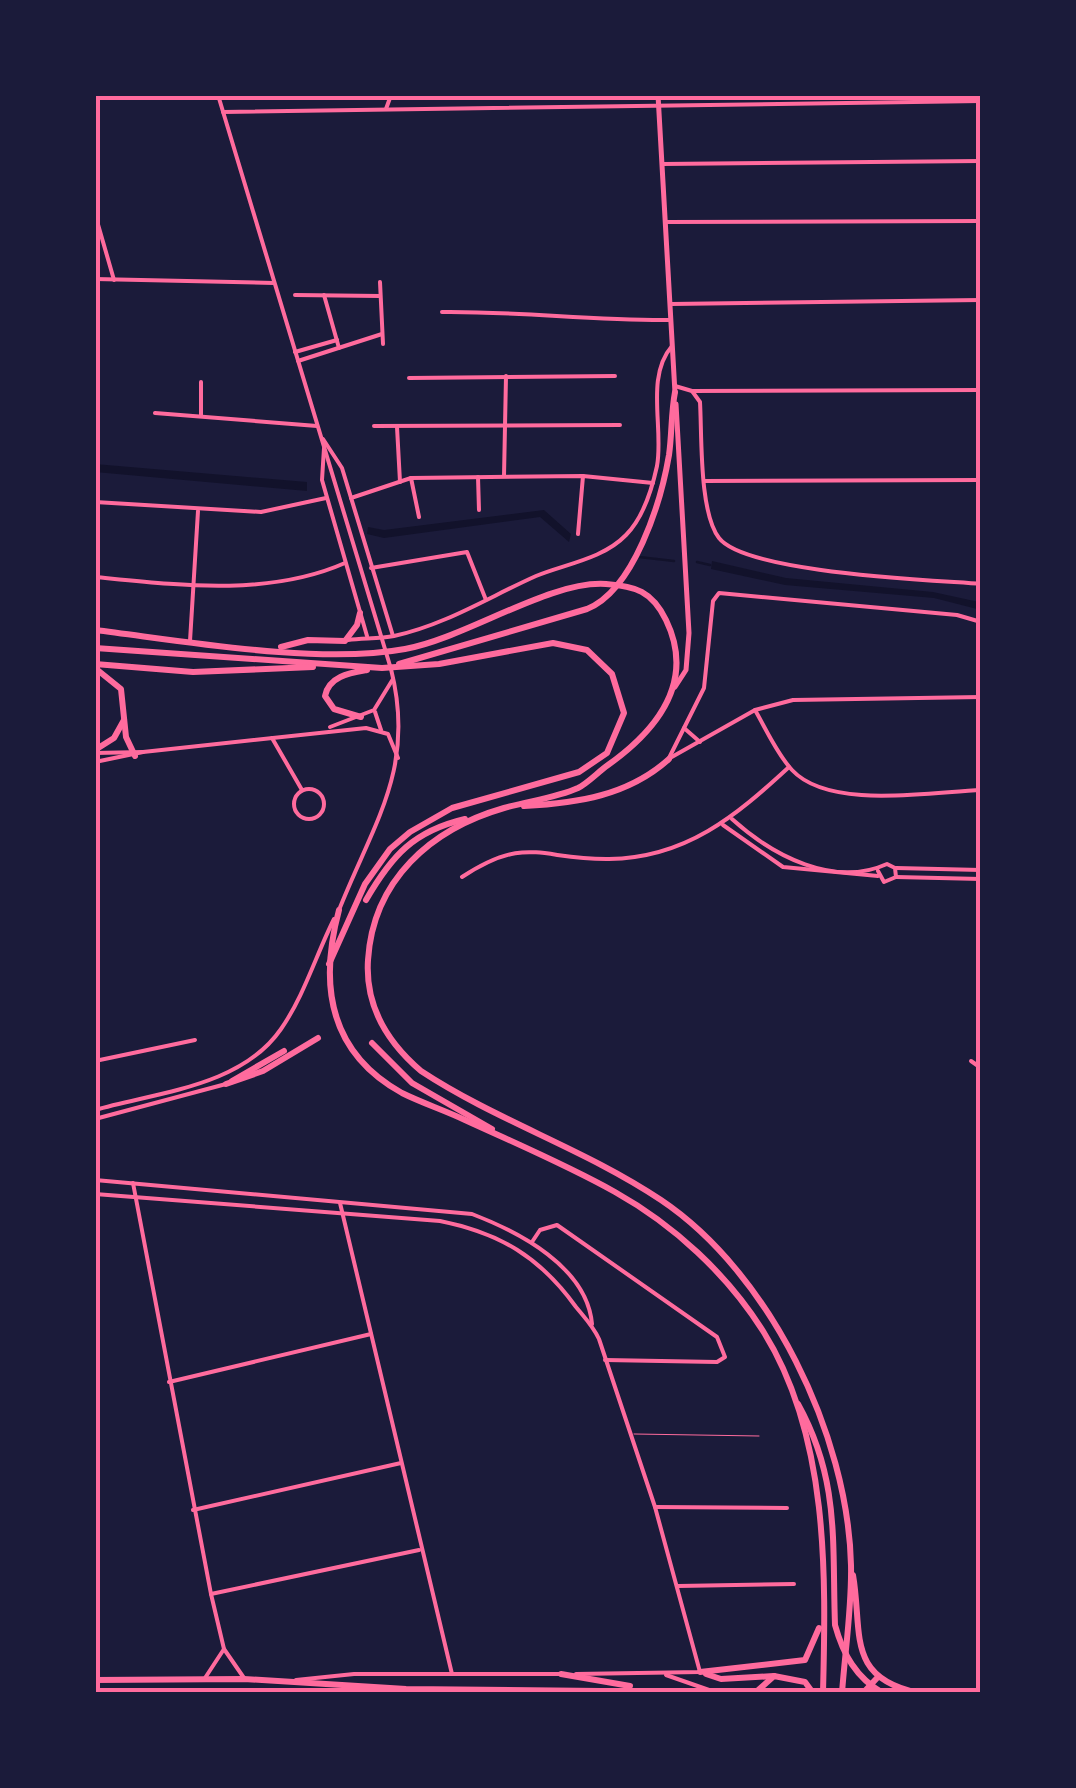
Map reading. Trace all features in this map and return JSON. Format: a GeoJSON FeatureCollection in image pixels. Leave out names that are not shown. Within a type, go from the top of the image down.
{"type":"FeatureCollection","features":[{"type":"Feature","properties":{"kind":"highway"},"geometry":{"type":"LineString","coordinates":[[95,648],[386,668],[588,610],[612,595],[633,562],[662,489],[675,389]]}},
{"type":"Feature","properties":{"kind":"highway"},"geometry":{"type":"LineString","coordinates":[[95,630],[190,641],[371,653],[449,638],[577,587],[632,585],[660,608],[672,632],[675,687],[649,731],[579,788],[432,827],[393,860],[366,900]]}},
{"type":"Feature","properties":{"kind":"highway"},"geometry":{"type":"LineString","coordinates":[[278,648],[308,640],[345,641],[358,626],[360,613]]}},
{"type":"Feature","properties":{"kind":"highway"},"geometry":{"type":"LineString","coordinates":[[328,966],[364,884],[390,849],[410,832],[452,808],[579,772],[607,753],[622,724],[623,701],[612,674],[578,646],[542,644],[454,661],[348,674],[326,689],[324,696],[334,709],[361,717]]}},
{"type":"Feature","properties":{"kind":"highway"},"geometry":{"type":"LineString","coordinates":[[95,666],[268,672],[321,665]]}},
{"type":"Feature","properties":{"kind":"highway"},"geometry":{"type":"LineString","coordinates":[[95,666],[120,690],[130,749],[139,754]]}},
{"type":"Feature","properties":{"kind":"highway"},"geometry":{"type":"LineString","coordinates":[[95,752],[114,738],[126,714]]}},
{"type":"Feature","properties":{"kind":"highway"},"geometry":{"type":"LineString","coordinates":[[508,806],[596,797],[639,783],[669,759]]}},
{"type":"Feature","properties":{"kind":"highway"},"geometry":{"type":"LineString","coordinates":[[477,816],[422,848],[385,895],[370,939],[367,973],[378,1020],[394,1045],[421,1071],[630,1180],[664,1202],[724,1258],[788,1347],[819,1415],[842,1481],[861,1653],[877,1678],[919,1693]]}},
{"type":"Feature","properties":{"kind":"highway"},"geometry":{"type":"LineString","coordinates":[[339,910],[328,966],[331,1004],[341,1032],[363,1061],[402,1093],[617,1193],[686,1242],[724,1280],[762,1330],[816,1437],[832,1490],[836,1625],[841,1646],[858,1673],[883,1693]]}},
{"type":"Feature","properties":{"kind":"highway"},"geometry":{"type":"LineString","coordinates":[[226,1084],[252,1076],[318,1038]]}},
{"type":"Feature","properties":{"kind":"highway"},"geometry":{"type":"LineString","coordinates":[[372,1043],[412,1083],[501,1137]]}},
{"type":"Feature","properties":{"kind":"highway"},"geometry":{"type":"LineString","coordinates":[[226,1084],[284,1051]]}},
{"type":"Feature","properties":{"kind":"highway"},"geometry":{"type":"LineString","coordinates":[[792,1392],[818,1501],[823,1693]]}},
{"type":"Feature","properties":{"kind":"highway"},"geometry":{"type":"LineString","coordinates":[[842,1693],[851,1566]]}},
{"type":"Feature","properties":{"kind":"highway"},"geometry":{"type":"LineString","coordinates":[[700,1672],[805,1660],[814,1648],[822,1618]]}},
{"type":"Feature","properties":{"kind":"highway"},"geometry":{"type":"LineString","coordinates":[[700,1672],[721,1678],[774,1676],[805,1682],[813,1693]]}},
{"type":"Feature","properties":{"kind":"highway"},"geometry":{"type":"LineString","coordinates":[[561,1674],[641,1688]]}},
{"type":"Feature","properties":{"kind":"highway"},"geometry":{"type":"LineString","coordinates":[[756,1693],[774,1676]]}},
{"type":"Feature","properties":{"kind":"highway"},"geometry":{"type":"LineString","coordinates":[[96,1680],[244,1678],[406,1688],[797,1693]]}},
{"type":"Feature","properties":{"kind":"highway"},"geometry":{"type":"LineString","coordinates":[[863,1693],[877,1678]]}},
{"type":"Feature","properties":{"kind":"highway"},"geometry":{"type":"LineString","coordinates":[[331,1693],[406,1688]]}},
{"type":"Feature","properties":{"kind":"main road"},"geometry":{"type":"LineString","coordinates":[[658,95],[689,632],[686,670],[675,687]]}},
{"type":"Feature","properties":{"kind":"street"},"geometry":{"type":"LineString","coordinates":[[95,1110],[190,1087],[252,1058],[280,1030],[339,910],[388,795],[398,758],[399,710],[393,678],[386,668],[218,95]]}},
{"type":"Feature","properties":{"kind":"street"},"geometry":{"type":"LineString","coordinates":[[386,109],[390,95]]}},
{"type":"Feature","properties":{"kind":"street"},"geometry":{"type":"LineString","coordinates":[[223,112],[981,101]]}},
{"type":"Feature","properties":{"kind":"street"},"geometry":{"type":"LineString","coordinates":[[662,164],[981,160]]}},
{"type":"Feature","properties":{"kind":"street"},"geometry":{"type":"LineString","coordinates":[[95,214],[114,280]]}},
{"type":"Feature","properties":{"kind":"street"},"geometry":{"type":"LineString","coordinates":[[666,222],[981,220]]}},
{"type":"Feature","properties":{"kind":"street"},"geometry":{"type":"LineString","coordinates":[[95,279],[274,283]]}},
{"type":"Feature","properties":{"kind":"street"},"geometry":{"type":"LineString","coordinates":[[380,282],[383,344]]}},
{"type":"Feature","properties":{"kind":"street"},"geometry":{"type":"LineString","coordinates":[[295,295],[380,296]]}},
{"type":"Feature","properties":{"kind":"street"},"geometry":{"type":"LineString","coordinates":[[324,295],[339,348]]}},
{"type":"Feature","properties":{"kind":"street"},"geometry":{"type":"LineString","coordinates":[[670,304],[981,300]]}},
{"type":"Feature","properties":{"kind":"street"},"geometry":{"type":"LineString","coordinates":[[442,312],[523,311],[584,320],[671,320]]}},
{"type":"Feature","properties":{"kind":"street"},"geometry":{"type":"LineString","coordinates":[[298,361],[382,334]]}},
{"type":"Feature","properties":{"kind":"street"},"geometry":{"type":"LineString","coordinates":[[295,352],[337,340]]}},
{"type":"Feature","properties":{"kind":"street"},"geometry":{"type":"LineString","coordinates":[[345,641],[394,636],[616,544],[640,516],[653,482],[659,450],[660,378],[672,346]]}},
{"type":"Feature","properties":{"kind":"street"},"geometry":{"type":"LineString","coordinates":[[504,476],[506,376]]}},
{"type":"Feature","properties":{"kind":"street"},"geometry":{"type":"LineString","coordinates":[[409,378],[615,376]]}},
{"type":"Feature","properties":{"kind":"street"},"geometry":{"type":"LineString","coordinates":[[201,382],[201,416]]}},
{"type":"Feature","properties":{"kind":"street"},"geometry":{"type":"LineString","coordinates":[[675,389],[981,390]]}},
{"type":"Feature","properties":{"kind":"street"},"geometry":{"type":"LineString","coordinates":[[692,391],[700,402],[705,481],[716,534],[734,549],[769,561],[819,569],[981,584]]}},
{"type":"Feature","properties":{"kind":"street"},"geometry":{"type":"LineString","coordinates":[[155,413],[317,426]]}},
{"type":"Feature","properties":{"kind":"street"},"geometry":{"type":"LineString","coordinates":[[374,426],[620,425]]}},
{"type":"Feature","properties":{"kind":"street"},"geometry":{"type":"LineString","coordinates":[[397,427],[400,482]]}},
{"type":"Feature","properties":{"kind":"street"},"geometry":{"type":"LineString","coordinates":[[320,436],[342,468],[394,636]]}},
{"type":"Feature","properties":{"kind":"street"},"geometry":{"type":"LineString","coordinates":[[324,448],[320,472],[367,638]]}},
{"type":"Feature","properties":{"kind":"street"},"geometry":{"type":"LineString","coordinates":[[478,476],[479,510]]}},
{"type":"Feature","properties":{"kind":"street"},"geometry":{"type":"LineString","coordinates":[[351,498],[411,478],[583,476],[653,482]]}},
{"type":"Feature","properties":{"kind":"street"},"geometry":{"type":"LineString","coordinates":[[578,534],[583,476]]}},
{"type":"Feature","properties":{"kind":"street"},"geometry":{"type":"LineString","coordinates":[[411,478],[419,517]]}},
{"type":"Feature","properties":{"kind":"street"},"geometry":{"type":"LineString","coordinates":[[705,481],[981,480]]}},
{"type":"Feature","properties":{"kind":"street"},"geometry":{"type":"LineString","coordinates":[[95,502],[198,512],[273,511],[326,498]]}},
{"type":"Feature","properties":{"kind":"street"},"geometry":{"type":"LineString","coordinates":[[190,641],[198,512]]}},
{"type":"Feature","properties":{"kind":"street"},"geometry":{"type":"LineString","coordinates":[[371,568],[467,552],[486,600]]}},
{"type":"Feature","properties":{"kind":"street"},"geometry":{"type":"LineString","coordinates":[[95,578],[195,587],[268,582],[345,563]]}},
{"type":"Feature","properties":{"kind":"street"},"geometry":{"type":"LineString","coordinates":[[669,759],[704,688],[713,600],[722,592],[957,615],[981,622]]}},
{"type":"Feature","properties":{"kind":"street"},"geometry":{"type":"LineString","coordinates":[[322,730],[374,710],[393,678]]}},
{"type":"Feature","properties":{"kind":"street"},"geometry":{"type":"LineString","coordinates":[[669,759],[755,710],[807,698],[981,698]]}},
{"type":"Feature","properties":{"kind":"street"},"geometry":{"type":"LineString","coordinates":[[374,710],[381,718],[381,730]]}},
{"type":"Feature","properties":{"kind":"street"},"geometry":{"type":"LineString","coordinates":[[755,710],[789,767],[809,783],[843,793],[981,790]]}},
{"type":"Feature","properties":{"kind":"street"},"geometry":{"type":"LineString","coordinates":[[684,728],[700,742]]}},
{"type":"Feature","properties":{"kind":"street"},"geometry":{"type":"LineString","coordinates":[[95,762],[322,730],[381,730],[392,738],[398,758]]}},
{"type":"Feature","properties":{"kind":"street"},"geometry":{"type":"LineString","coordinates":[[272,738],[302,790]]}},
{"type":"Feature","properties":{"kind":"street"},"geometry":{"type":"LineString","coordinates":[[95,752],[130,749]]}},
{"type":"Feature","properties":{"kind":"street"},"geometry":{"type":"LineString","coordinates":[[462,877],[516,850],[628,858],[665,849],[732,820],[789,767]]}},
{"type":"Feature","properties":{"kind":"street"},"geometry":{"type":"LineString","coordinates":[[302,790],[322,795],[325,804],[318,817],[308,820],[296,812],[294,802],[302,790]]}},
{"type":"Feature","properties":{"kind":"street"},"geometry":{"type":"LineString","coordinates":[[732,820],[787,860],[806,866],[878,874],[887,883],[896,877],[981,880]]}},
{"type":"Feature","properties":{"kind":"street"},"geometry":{"type":"LineString","coordinates":[[723,825],[783,867],[878,874]]}},
{"type":"Feature","properties":{"kind":"street"},"geometry":{"type":"LineString","coordinates":[[878,874],[887,864],[895,868],[981,870]]}},
{"type":"Feature","properties":{"kind":"street"},"geometry":{"type":"LineString","coordinates":[[895,868],[896,877]]}},
{"type":"Feature","properties":{"kind":"street"},"geometry":{"type":"LineString","coordinates":[[95,1061],[196,1040]]}},
{"type":"Feature","properties":{"kind":"street"},"geometry":{"type":"LineString","coordinates":[[981,1059],[970,1062],[981,1068]]}},
{"type":"Feature","properties":{"kind":"street"},"geometry":{"type":"LineString","coordinates":[[95,1119],[226,1084]]}},
{"type":"Feature","properties":{"kind":"street"},"geometry":{"type":"LineString","coordinates":[[95,1180],[472,1214],[532,1242],[581,1292],[590,1308],[592,1324],[655,1507],[700,1672],[354,1674],[278,1681]]}},
{"type":"Feature","properties":{"kind":"street"},"geometry":{"type":"LineString","coordinates":[[132,1183],[210,1594],[224,1649],[244,1678]]}},
{"type":"Feature","properties":{"kind":"street"},"geometry":{"type":"LineString","coordinates":[[95,1194],[440,1221],[506,1241],[541,1265],[592,1324]]}},
{"type":"Feature","properties":{"kind":"street"},"geometry":{"type":"LineString","coordinates":[[340,1200],[419,1550],[452,1674]]}},
{"type":"Feature","properties":{"kind":"street"},"geometry":{"type":"LineString","coordinates":[[532,1242],[540,1230],[557,1225],[716,1337],[725,1357],[717,1362],[606,1360]]}},
{"type":"Feature","properties":{"kind":"street"},"geometry":{"type":"LineString","coordinates":[[169,1382],[371,1334]]}},
{"type":"Feature","properties":{"kind":"street"},"geometry":{"type":"LineString","coordinates":[[193,1510],[401,1463]]}},
{"type":"Feature","properties":{"kind":"street"},"geometry":{"type":"LineString","coordinates":[[655,1507],[787,1508]]}},
{"type":"Feature","properties":{"kind":"street"},"geometry":{"type":"LineString","coordinates":[[210,1594],[419,1550]]}},
{"type":"Feature","properties":{"kind":"street"},"geometry":{"type":"LineString","coordinates":[[678,1586],[794,1584]]}},
{"type":"Feature","properties":{"kind":"street"},"geometry":{"type":"LineString","coordinates":[[205,1678],[224,1649]]}},
{"type":"Feature","properties":{"kind":"street"},"geometry":{"type":"LineString","coordinates":[[660,1673],[712,1693]]}},
{"type":"Feature","properties":{"kind":"lane"},"geometry":{"type":"LineString","coordinates":[[631,1434],[759,1436]]}},
{"type":"Feature","properties":{"kind":"shaded area"},"geometry":{"type":"Polygon","coordinates":[[[95,464],[307,482],[307,491],[95,472],[95,464]]]}},
{"type":"Feature","properties":{"kind":"shaded area"},"geometry":{"type":"Polygon","coordinates":[[[544,510],[571,534],[569,542],[540,517],[384,538],[367,534],[368,527],[384,530],[544,510]]]}},
{"type":"Feature","properties":{"kind":"shaded area"},"geometry":{"type":"Polygon","coordinates":[[[712,561],[786,578],[933,592],[979,602],[981,610],[934,598],[785,585],[711,569],[712,561]]]}},
{"type":"Feature","properties":{"kind":"waterway"},"geometry":{"type":"LineString","coordinates":[[639,557],[674,561]]}},
{"type":"Feature","properties":{"kind":"waterway"},"geometry":{"type":"LineString","coordinates":[[697,562],[710,565]]}}]}
